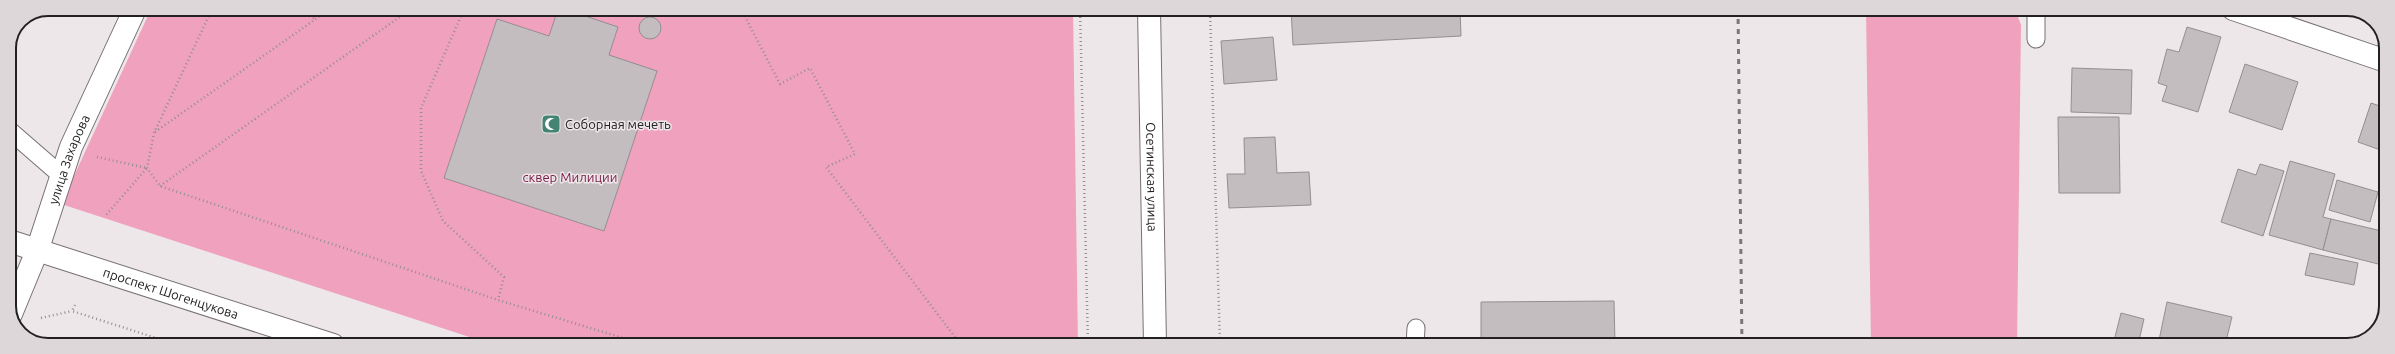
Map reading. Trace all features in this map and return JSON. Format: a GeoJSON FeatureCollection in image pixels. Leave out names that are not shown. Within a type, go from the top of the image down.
{"type":"FeatureCollection","features":[{"type":"Feature","properties":{"kind":"main road","name":"улица Захарова"},"geometry":{"type":"LineString","coordinates":[[16,302],[37,251],[71,147],[132,16]]}},
{"type":"Feature","properties":{"kind":"main road","name":"Осетинская улица"},"geometry":{"type":"LineString","coordinates":[[1149,16],[1155,338]]}},
{"type":"Feature","properties":{"kind":"main road"},"geometry":{"type":"LineString","coordinates":[[2254,16],[2379,59]]}},
{"type":"Feature","properties":{"kind":"main road","name":"проспект Шогенцукова"},"geometry":{"type":"LineString","coordinates":[[16,244],[311,338]]}},
{"type":"Feature","properties":{"kind":"lane"},"geometry":{"type":"LineString","coordinates":[[2036,16],[2036,39]]}},
{"type":"Feature","properties":{"kind":"lane"},"geometry":{"type":"LineString","coordinates":[[16,136],[62,176]]}},
{"type":"Feature","properties":{"kind":"path"},"geometry":{"type":"LineString","coordinates":[[106,215],[147,168],[154,133],[209,16]]}},
{"type":"Feature","properties":{"kind":"path"},"geometry":{"type":"LineString","coordinates":[[310,16],[316,19]]}},
{"type":"Feature","properties":{"kind":"path"},"geometry":{"type":"LineString","coordinates":[[154,133],[320,16]]}},
{"type":"Feature","properties":{"kind":"path"},"geometry":{"type":"LineString","coordinates":[[160,186],[401,16]]}},
{"type":"Feature","properties":{"kind":"path"},"geometry":{"type":"LineString","coordinates":[[461,16],[421,108],[421,171],[443,221],[504,277],[498,300]]}},
{"type":"Feature","properties":{"kind":"path"},"geometry":{"type":"LineString","coordinates":[[745,16],[780,84],[810,68],[855,154],[826,167],[956,338]]}},
{"type":"Feature","properties":{"kind":"path"},"geometry":{"type":"LineString","coordinates":[[1080,16],[1088,338]]}},
{"type":"Feature","properties":{"kind":"path"},"geometry":{"type":"LineString","coordinates":[[1210,16],[1220,338]]}},
{"type":"Feature","properties":{"kind":"path"},"geometry":{"type":"LineString","coordinates":[[97,157],[147,168],[160,186],[498,300],[623,338]]}},
{"type":"Feature","properties":{"kind":"path"},"geometry":{"type":"LineString","coordinates":[[72,311],[75,305]]}},
{"type":"Feature","properties":{"kind":"path"},"geometry":{"type":"LineString","coordinates":[[41,318],[72,311],[156,338]]}},
{"type":"Feature","properties":{"kind":"green space","name":"сквер Милиции"},"geometry":{"type":"Polygon","coordinates":[[[148,16],[1073,16],[1078,338],[473,338],[61,204],[148,16]]]}},
{"type":"Feature","properties":{"kind":"green space"},"geometry":{"type":"Polygon","coordinates":[[[1866,16],[2018,16],[2021,25],[2017,338],[1871,338],[1866,16]]]}},
{"type":"Feature","properties":{"kind":"building","name":"Соборная мечеть"},"geometry":{"type":"Polygon","coordinates":[[[556,16],[585,16],[618,27],[609,55],[657,71],[604,231],[444,178],[497,19],[549,36],[556,16]]]}},
{"type":"Feature","properties":{"kind":"building"},"geometry":{"type":"Polygon","coordinates":[[[1291,16],[1460,16],[1461,36],[1293,45],[1291,16]]]}},
{"type":"Feature","properties":{"kind":"building"},"geometry":{"type":"Polygon","coordinates":[[[650,17],[658,20],[661,28],[658,36],[650,39],[642,36],[639,28],[642,20],[650,17]]]}},
{"type":"Feature","properties":{"kind":"building"},"geometry":{"type":"Polygon","coordinates":[[[2187,27],[2221,37],[2198,112],[2162,101],[2167,86],[2158,83],[2167,49],[2179,52],[2187,27]]]}},
{"type":"Feature","properties":{"kind":"building"},"geometry":{"type":"Polygon","coordinates":[[[1273,37],[1277,80],[1224,84],[1221,41],[1273,37]]]}},
{"type":"Feature","properties":{"kind":"building"},"geometry":{"type":"Polygon","coordinates":[[[2245,64],[2298,82],[2282,130],[2229,112],[2245,64]]]}},
{"type":"Feature","properties":{"kind":"building"},"geometry":{"type":"Polygon","coordinates":[[[2072,68],[2132,70],[2131,114],[2071,112],[2072,68]]]}},
{"type":"Feature","properties":{"kind":"building"},"geometry":{"type":"Polygon","coordinates":[[[2371,103],[2379,106],[2379,150],[2358,142],[2371,103]]]}},
{"type":"Feature","properties":{"kind":"building"},"geometry":{"type":"Polygon","coordinates":[[[2058,117],[2119,117],[2120,193],[2059,193],[2058,117]]]}},
{"type":"Feature","properties":{"kind":"building"},"geometry":{"type":"Polygon","coordinates":[[[1275,137],[1277,173],[1309,172],[1311,205],[1229,208],[1227,174],[1245,174],[1244,138],[1275,137]]]}},
{"type":"Feature","properties":{"kind":"building"},"geometry":{"type":"Polygon","coordinates":[[[2290,161],[2335,174],[2323,217],[2331,219],[2323,250],[2269,235],[2290,161]]]}},
{"type":"Feature","properties":{"kind":"building"},"geometry":{"type":"Polygon","coordinates":[[[2260,164],[2284,171],[2263,236],[2221,222],[2238,169],[2256,175],[2260,164]]]}},
{"type":"Feature","properties":{"kind":"building"},"geometry":{"type":"Polygon","coordinates":[[[2337,180],[2378,192],[2370,222],[2329,210],[2337,180]]]}},
{"type":"Feature","properties":{"kind":"building"},"geometry":{"type":"Polygon","coordinates":[[[2331,219],[2379,230],[2379,264],[2323,250],[2331,219]]]}},
{"type":"Feature","properties":{"kind":"building"},"geometry":{"type":"Polygon","coordinates":[[[2310,253],[2358,263],[2354,285],[2305,275],[2310,253]]]}},
{"type":"Feature","properties":{"kind":"building"},"geometry":{"type":"Polygon","coordinates":[[[1614,301],[1615,338],[1481,338],[1481,302],[1614,301]]]}},
{"type":"Feature","properties":{"kind":"building"},"geometry":{"type":"Polygon","coordinates":[[[2167,302],[2232,317],[2227,338],[2159,338],[2167,302]]]}},
{"type":"Feature","properties":{"kind":"building"},"geometry":{"type":"Polygon","coordinates":[[[2121,313],[2144,319],[2140,338],[2115,338],[2121,313]]]}},
{"type":"Feature","properties":{"kind":"railway"},"geometry":{"type":"LineString","coordinates":[[1738,16],[1742,338]]}},
{"type":"Feature","properties":{"kind":"place","name":"Соборная мечеть"},"geometry":{"type":"Point","coordinates":[551,124]}}]}
